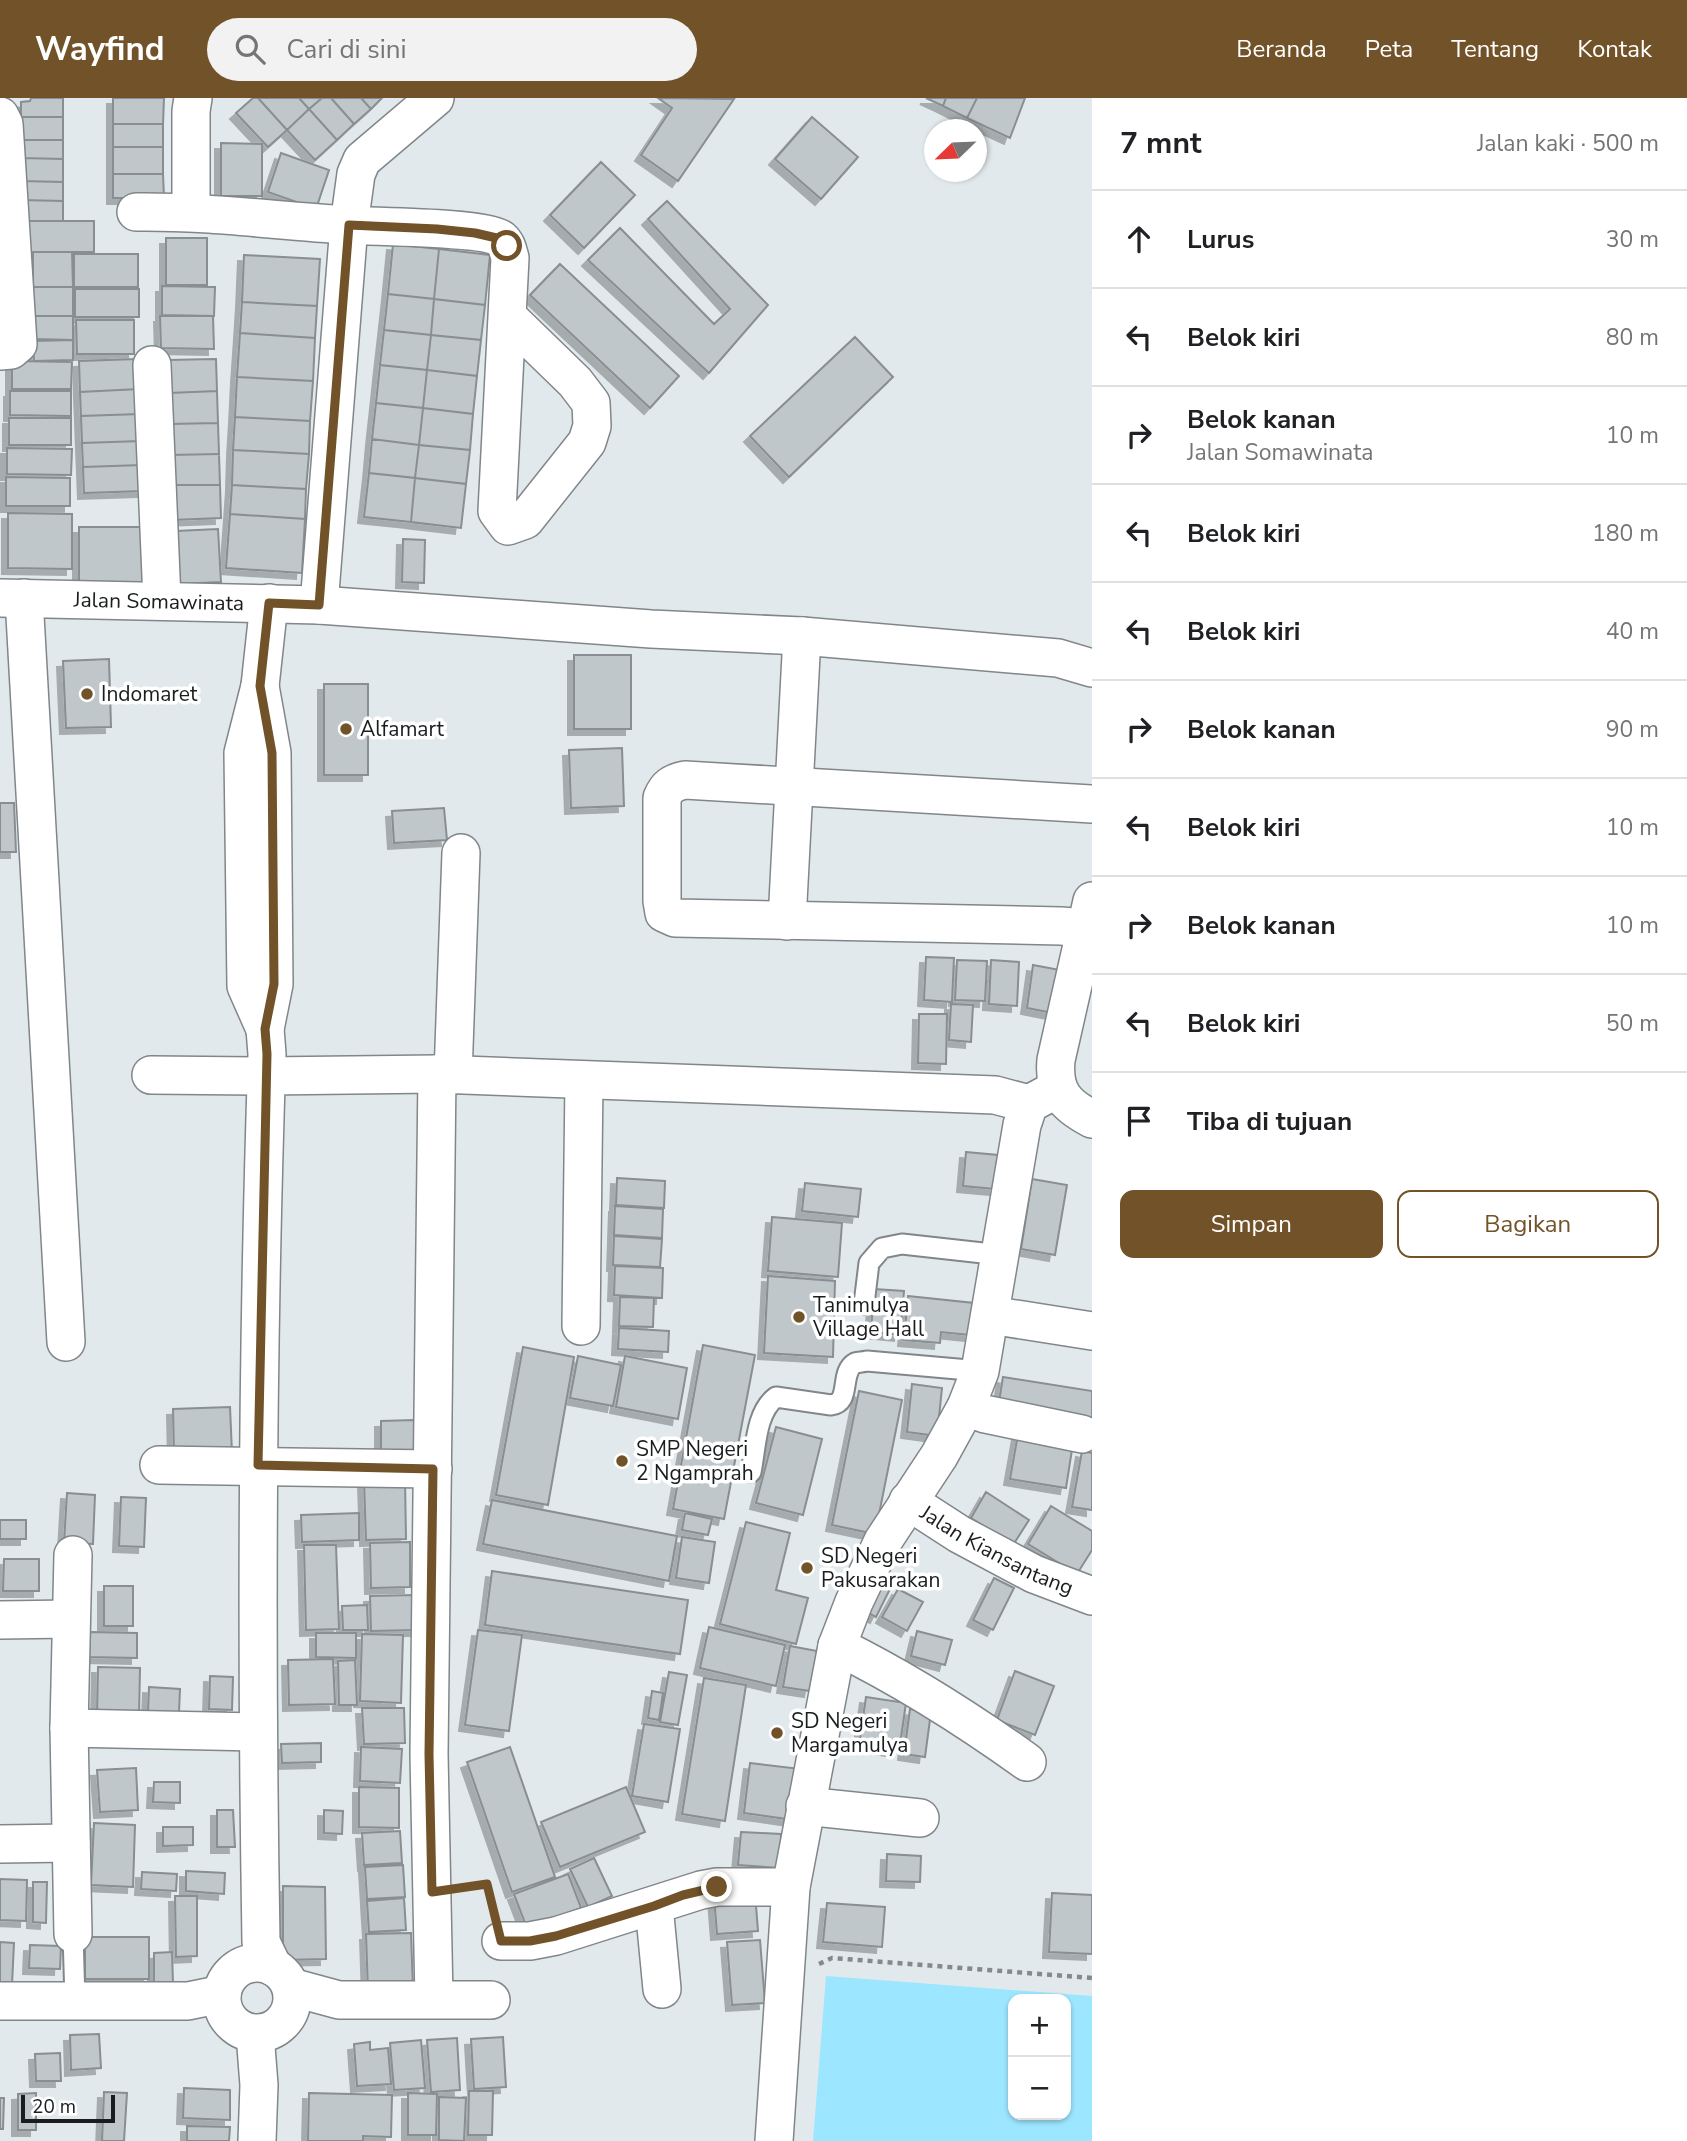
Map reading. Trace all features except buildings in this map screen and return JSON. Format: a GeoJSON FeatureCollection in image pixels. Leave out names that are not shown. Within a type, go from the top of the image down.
{"type":"FeatureCollection","features":[{"type":"Feature","properties":{"kind":"street"},"geometry":{"type":"LineString","coordinates":[[319,605],[349,225],[356,174],[362,160],[435,98]]}},
{"type":"Feature","properties":{"kind":"street"},"geometry":{"type":"LineString","coordinates":[[191,212],[196,102]]}},
{"type":"Feature","properties":{"kind":"street"},"geometry":{"type":"LineString","coordinates":[[0,116],[4,124],[18,344],[11,350],[0,351]]}},
{"type":"Feature","properties":{"kind":"street"},"geometry":{"type":"LineString","coordinates":[[136,212],[191,212],[437,229],[501,239],[507,246],[510,258],[496,511],[508,526],[525,520],[587,442],[592,426],[591,403],[575,382],[507,316]]}},
{"type":"Feature","properties":{"kind":"street"},"geometry":{"type":"LineString","coordinates":[[152,365],[162,600]]}},
{"type":"Feature","properties":{"kind":"street"},"geometry":{"type":"LineString","coordinates":[[12,598],[66,1342]]}},
{"type":"Feature","properties":{"kind":"street","name":"Jalan Somawinata"},"geometry":{"type":"LineString","coordinates":[[12,598],[319,605],[651,629],[802,636],[1058,658],[1092,668]]}},
{"type":"Feature","properties":{"kind":"street"},"geometry":{"type":"LineString","coordinates":[[257,2141],[259,2085],[269,1992],[258,1732],[258,1465],[265,1029],[274,984],[272,753],[260,686],[269,603]]}},
{"type":"Feature","properties":{"kind":"street"},"geometry":{"type":"LineString","coordinates":[[787,921],[802,636]]}},
{"type":"Feature","properties":{"kind":"street"},"geometry":{"type":"LineString","coordinates":[[1089,915],[1061,926],[675,918],[664,913],[662,901],[662,798],[673,782],[685,780],[1092,804]]}},
{"type":"Feature","properties":{"kind":"street"},"geometry":{"type":"LineString","coordinates":[[434,1999],[429,1754],[433,1469],[445,1075],[461,853]]}},
{"type":"Feature","properties":{"kind":"street"},"geometry":{"type":"LineString","coordinates":[[774,2141],[791,1888],[837,1646],[883,1541],[939,1456],[966,1407],[980,1371],[1022,1125],[1043,1097],[1055,1075],[1056,1060],[1089,915]]}},
{"type":"Feature","properties":{"kind":"street"},"geometry":{"type":"LineString","coordinates":[[151,1074],[445,1075],[1043,1097],[1092,1119]]}},
{"type":"Feature","properties":{"kind":"street"},"geometry":{"type":"LineString","coordinates":[[581,1326],[584,1080]]}},
{"type":"Feature","properties":{"kind":"street"},"geometry":{"type":"LineString","coordinates":[[990,1315],[1092,1331]]}},
{"type":"Feature","properties":{"kind":"street"},"geometry":{"type":"LineString","coordinates":[[966,1407],[985,1414],[1082,1434]]}},
{"type":"Feature","properties":{"kind":"street"},"geometry":{"type":"LineString","coordinates":[[159,1465],[433,1469]]}},
{"type":"Feature","properties":{"kind":"street","name":"Jalan Kiansantang"},"geometry":{"type":"LineString","coordinates":[[908,1501],[959,1534],[1034,1574],[1091,1595]]}},
{"type":"Feature","properties":{"kind":"street"},"geometry":{"type":"LineString","coordinates":[[73,1555],[69,1728],[73,1934]]}},
{"type":"Feature","properties":{"kind":"street"},"geometry":{"type":"LineString","coordinates":[[0,1620],[71,1619]]}},
{"type":"Feature","properties":{"kind":"street"},"geometry":{"type":"LineString","coordinates":[[837,1646],[937,1701],[1027,1762]]}},
{"type":"Feature","properties":{"kind":"street"},"geometry":{"type":"LineString","coordinates":[[69,1728],[258,1732]]}},
{"type":"Feature","properties":{"kind":"street"},"geometry":{"type":"LineString","coordinates":[[805,1807],[920,1818]]}},
{"type":"Feature","properties":{"kind":"street"},"geometry":{"type":"LineString","coordinates":[[0,1844],[71,1843]]}},
{"type":"Feature","properties":{"kind":"street"},"geometry":{"type":"LineString","coordinates":[[501,1941],[530,1941],[556,1936],[683,1895],[717,1887],[791,1888]]}},
{"type":"Feature","properties":{"kind":"street"},"geometry":{"type":"LineString","coordinates":[[654,1906],[663,1989]]}},
{"type":"Feature","properties":{"kind":"street"},"geometry":{"type":"LineString","coordinates":[[214,2001],[234,1972],[269,1992],[339,2000],[491,2000]]}},
{"type":"Feature","properties":{"kind":"street"},"geometry":{"type":"LineString","coordinates":[[214,2001],[230,2021],[242,2030],[269,1992]]}},
{"type":"Feature","properties":{"kind":"street"},"geometry":{"type":"LineString","coordinates":[[0,2001],[214,2001]]}},
{"type":"Feature","properties":{"kind":"lane"},"geometry":{"type":"LineString","coordinates":[[864,1304],[869,1263],[882,1248],[902,1244],[1001,1255]]}},
{"type":"Feature","properties":{"kind":"lane"},"geometry":{"type":"LineString","coordinates":[[751,1472],[762,1415],[776,1397],[836,1405],[842,1399],[849,1370],[854,1364],[867,1361],[980,1371]]}},
{"type":"Feature","properties":{"kind":"lane"},"geometry":{"type":"LineString","coordinates":[[73,1934],[75,2001]]}},
{"type":"Feature","properties":{"kind":"path"},"geometry":{"type":"LineString","coordinates":[[432,1892],[487,1884],[501,1941]]}},
{"type":"Feature","properties":{"kind":"path"},"geometry":{"type":"LineString","coordinates":[[815,1973],[818,1965],[832,1958],[1092,1978]]}},
{"type":"Feature","properties":{"kind":"shaded area"},"geometry":{"type":"Polygon","coordinates":[[[826,1976],[1065,1994],[1008,1994],[1008,2120],[1071,2120],[1071,1994],[1092,1996],[1092,2141],[813,2141],[826,1976]]]}},
{"type":"Feature","properties":{"kind":"place","name":"Indomaret"},"geometry":{"type":"Point","coordinates":[87,694]}},
{"type":"Feature","properties":{"kind":"place","name":"Alfamart"},"geometry":{"type":"Point","coordinates":[346,729]}},
{"type":"Feature","properties":{"kind":"place","name":"Tanimulya Village Hall"},"geometry":{"type":"Point","coordinates":[799,1317]}},
{"type":"Feature","properties":{"kind":"place","name":"SMP Negeri 2 Ngamprah"},"geometry":{"type":"Point","coordinates":[622,1461]}},
{"type":"Feature","properties":{"kind":"place","name":"SD Negeri Pakusarakan"},"geometry":{"type":"Point","coordinates":[807,1568]}},
{"type":"Feature","properties":{"kind":"place","name":"SD Negeri Margamulya"},"geometry":{"type":"Point","coordinates":[777,1733]}},
{"type":"Feature","properties":{"kind":"route"},"geometry":{"type":"LineString","coordinates":[[507,246],[494,236],[475,233],[349,225],[319,605],[269,603],[260,686],[272,753],[274,984],[265,1029],[267,1054],[258,1465],[433,1469],[429,1754],[432,1892],[487,1884],[501,1941],[530,1941],[556,1936],[683,1895],[717,1887]]}}]}
